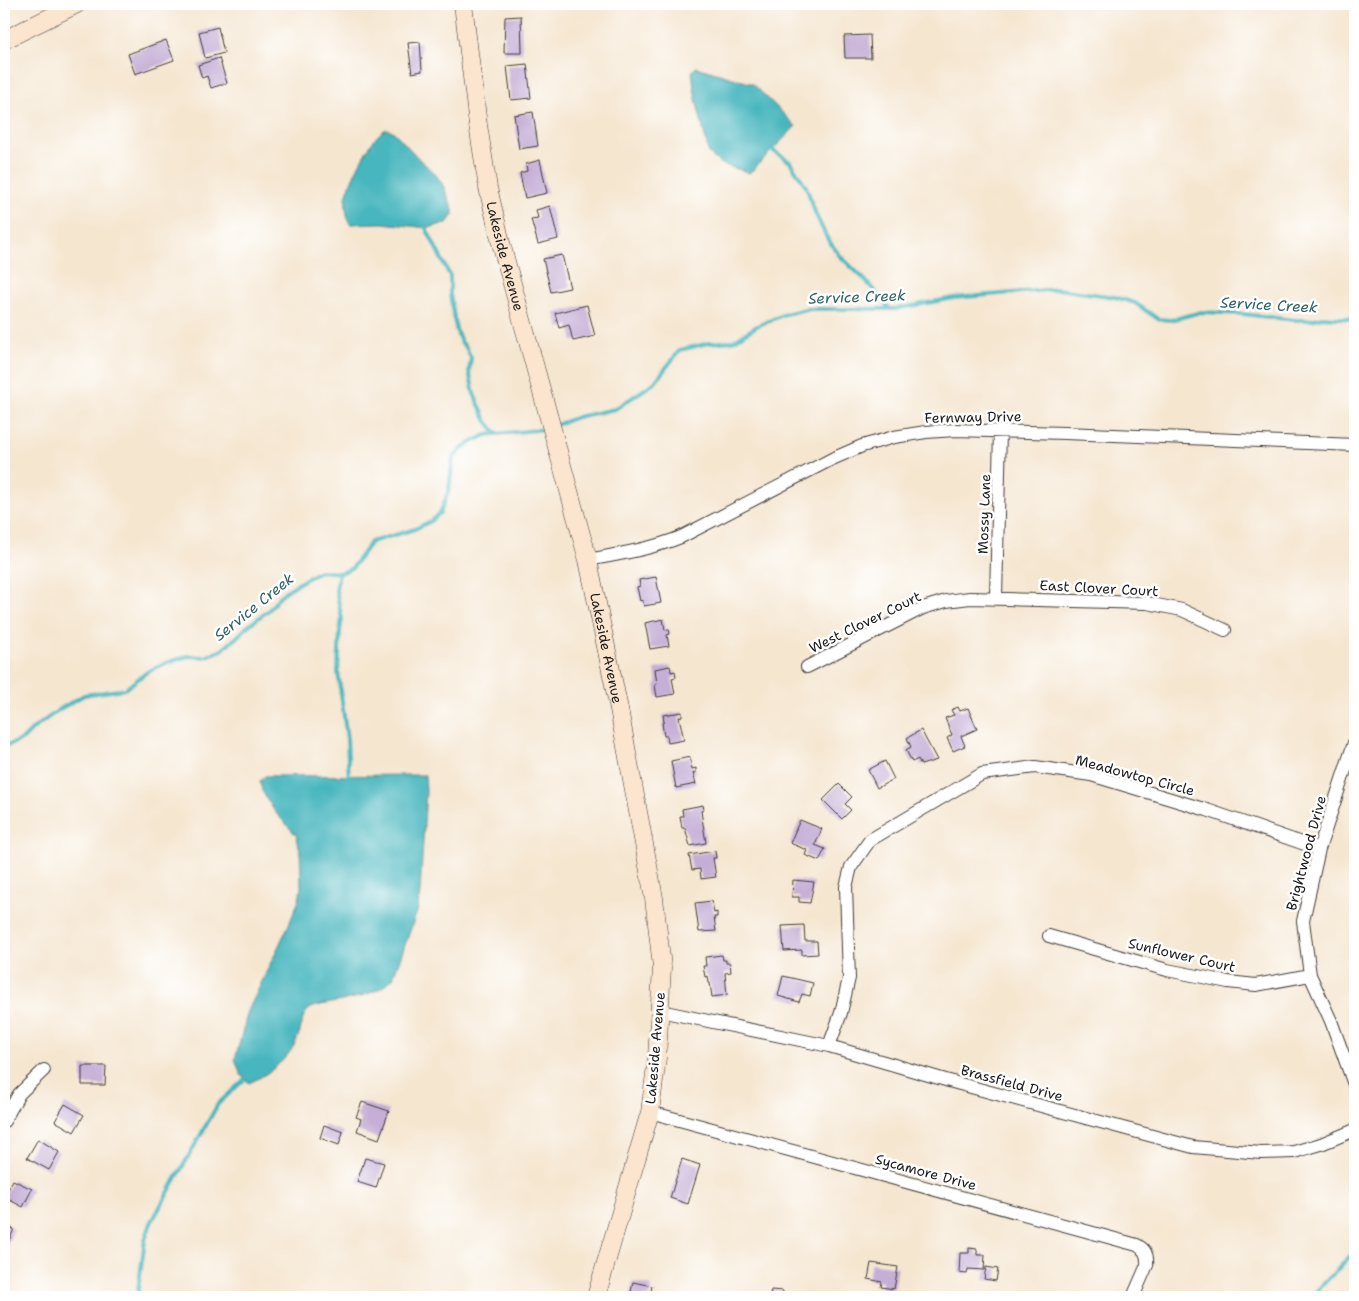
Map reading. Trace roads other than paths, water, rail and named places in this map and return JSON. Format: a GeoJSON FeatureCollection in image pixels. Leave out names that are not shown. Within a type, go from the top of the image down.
{"type":"FeatureCollection","features":[{"type":"Feature","properties":{"kind":"street"},"geometry":{"type":"LineString","coordinates":[[4,40],[77,4]]}},
{"type":"Feature","properties":{"kind":"street","name":"Lakeside Avenue"},"geometry":{"type":"LineString","coordinates":[[463,4],[488,188],[502,247],[588,560],[619,709],[654,898],[662,967],[657,1058],[650,1112],[596,1297]]}},
{"type":"Feature","properties":{"kind":"street","name":"Fernway Drive"},"geometry":{"type":"LineString","coordinates":[[588,560],[639,551],[681,537],[832,459],[862,446],[894,437],[926,432],[1000,431],[1355,445]]}},
{"type":"Feature","properties":{"kind":"street","name":"Mossy Lane"},"geometry":{"type":"LineString","coordinates":[[996,598],[1000,431]]}},
{"type":"Feature","properties":{"kind":"street","name":"West Clover Court"},"geometry":{"type":"LineString","coordinates":[[806,667],[924,608],[946,601],[970,598],[996,598]]}},
{"type":"Feature","properties":{"kind":"street","name":"East Clover Court"},"geometry":{"type":"LineString","coordinates":[[996,598],[1146,603],[1182,610],[1225,630]]}},
{"type":"Feature","properties":{"kind":"street","name":"Brightwood Drive"},"geometry":{"type":"LineString","coordinates":[[1355,740],[1319,849],[1303,921],[1310,975],[1331,1021],[1355,1087]]}},
{"type":"Feature","properties":{"kind":"street","name":"Meadowtop Circle"},"geometry":{"type":"LineString","coordinates":[[829,1046],[841,1013],[849,978],[846,886],[851,867],[870,840],[982,774],[1036,767],[1091,775],[1207,810],[1319,849]]}},
{"type":"Feature","properties":{"kind":"street","name":"Sunflower Court"},"geometry":{"type":"LineString","coordinates":[[1049,936],[1167,970],[1228,982],[1256,985],[1310,975]]}},
{"type":"Feature","properties":{"kind":"street","name":"Brassfield Drive"},"geometry":{"type":"LineString","coordinates":[[660,1011],[829,1046],[949,1081],[1193,1147],[1261,1153],[1294,1152],[1321,1144],[1355,1130]]}},
{"type":"Feature","properties":{"kind":"street"},"geometry":{"type":"LineString","coordinates":[[4,1121],[19,1094],[44,1070]]}},
{"type":"Feature","properties":{"kind":"street","name":"Sycamore Drive"},"geometry":{"type":"LineString","coordinates":[[650,1112],[1137,1245],[1146,1252],[1148,1259],[1133,1297]]}},
{"type":"Feature","properties":{"kind":"water"},"geometry":{"type":"Polygon","coordinates":[[[696,67],[753,84],[796,126],[750,173],[721,164],[709,154],[695,95],[692,72],[696,67]]]}},
{"type":"Feature","properties":{"kind":"water"},"geometry":{"type":"Polygon","coordinates":[[[387,129],[394,132],[434,172],[443,185],[453,209],[453,215],[447,223],[428,228],[382,223],[350,224],[346,208],[348,191],[368,148],[381,132],[387,129]]]}},
{"type":"Feature","properties":{"kind":"water"},"geometry":{"type":"Polygon","coordinates":[[[425,775],[426,791],[420,893],[417,912],[393,978],[386,985],[366,994],[312,1007],[304,1016],[299,1034],[291,1050],[279,1064],[249,1083],[241,1075],[235,1059],[248,1011],[289,924],[299,900],[301,887],[300,850],[296,835],[275,812],[262,791],[260,781],[265,776],[425,775]]]}},
{"type":"Feature","properties":{"kind":"waterway"},"geometry":{"type":"LineString","coordinates":[[769,148],[790,162],[806,186],[816,215],[827,238],[839,255],[865,280],[890,309]]}},
{"type":"Feature","properties":{"kind":"waterway"},"geometry":{"type":"LineString","coordinates":[[425,226],[450,276],[450,294],[456,329],[461,342],[466,347],[471,358],[469,371],[474,394],[486,420],[497,434]]}},
{"type":"Feature","properties":{"kind":"waterway","name":"Service Creek"},"geometry":{"type":"LineString","coordinates":[[556,425],[577,417],[615,409],[654,383],[680,350],[709,343],[733,341],[757,326],[785,314],[806,309],[895,309],[954,298],[1058,289],[1115,297],[1135,303],[1158,319],[1171,320],[1201,312],[1243,314],[1295,320],[1311,320],[1322,317],[1355,319]]}},
{"type":"Feature","properties":{"kind":"waterway","name":"Service Creek"},"geometry":{"type":"LineString","coordinates":[[4,747],[23,739],[34,728],[60,709],[84,695],[125,689],[147,672],[166,663],[188,656],[205,657],[222,650],[269,610],[286,591],[319,571],[341,573],[352,568],[371,542],[415,529],[431,521],[440,513],[449,490],[453,458],[465,446],[486,435],[547,429]]}},
{"type":"Feature","properties":{"kind":"waterway"},"geometry":{"type":"LineString","coordinates":[[339,573],[336,590],[342,619],[338,672],[347,739],[349,780]]}},
{"type":"Feature","properties":{"kind":"waterway"},"geometry":{"type":"LineString","coordinates":[[137,1297],[145,1240],[151,1223],[218,1104],[247,1077]]}},
{"type":"Feature","properties":{"kind":"waterway"},"geometry":{"type":"LineString","coordinates":[[1311,1297],[1355,1251]]}}]}
